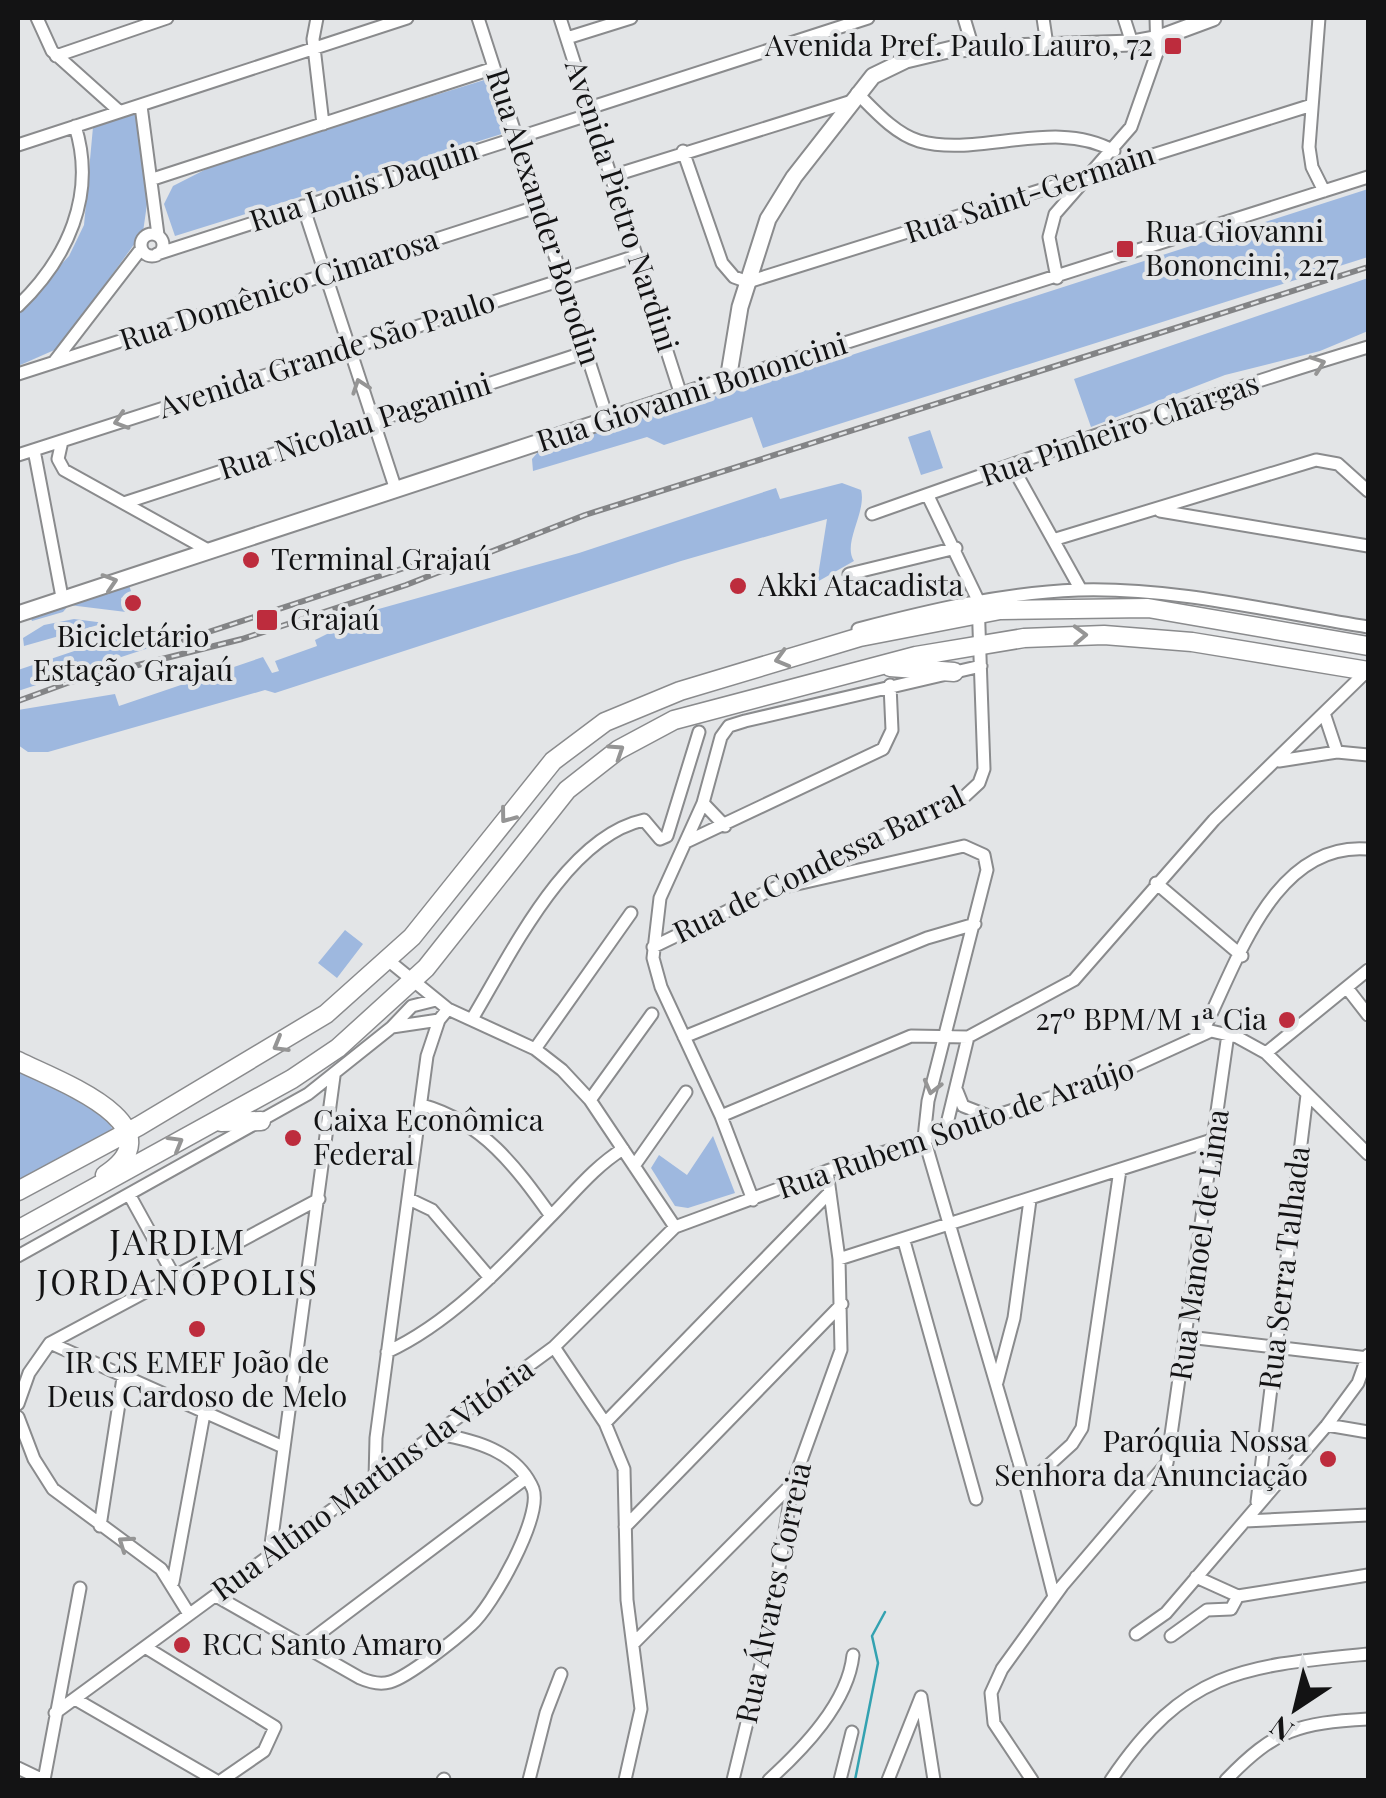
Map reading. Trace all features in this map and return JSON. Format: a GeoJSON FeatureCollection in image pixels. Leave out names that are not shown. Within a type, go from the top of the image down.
{"type":"FeatureCollection","features":[{"type":"Feature","properties":{"kind":"main road"},"geometry":{"type":"LineString","coordinates":[[18,1191],[126,1134],[302,1032],[390,960],[433,913],[538,776],[576,742],[615,718],[680,690],[979,607],[1148,608],[1368,646]]}},
{"type":"Feature","properties":{"kind":"main road"},"geometry":{"type":"LineString","coordinates":[[18,1230],[215,1122],[329,1054],[414,980],[550,808],[591,768],[674,720],[875,666],[983,642],[1104,635],[1243,649],[1368,671]]}},
{"type":"Feature","properties":{"kind":"main road"},"geometry":{"type":"LineString","coordinates":[[875,666],[954,672]]}},
{"type":"Feature","properties":{"kind":"main road"},"geometry":{"type":"LineString","coordinates":[[18,1062],[92,1094],[126,1134],[121,1163],[60,1206]]}},
{"type":"Feature","properties":{"kind":"main road"},"geometry":{"type":"LineString","coordinates":[[215,1122],[261,1121]]}},
{"type":"Feature","properties":{"kind":"street"},"geometry":{"type":"LineString","coordinates":[[37,18],[56,56],[119,111]]}},
{"type":"Feature","properties":{"kind":"street"},"geometry":{"type":"LineString","coordinates":[[56,56],[167,18]]}},
{"type":"Feature","properties":{"kind":"street"},"geometry":{"type":"LineString","coordinates":[[318,18],[312,31],[323,124]]}},
{"type":"Feature","properties":{"kind":"street"},"geometry":{"type":"LineString","coordinates":[[18,145],[407,18]]}},
{"type":"Feature","properties":{"kind":"street","name":"Rua Alexander Borodin"},"geometry":{"type":"LineString","coordinates":[[478,18],[607,418]]}},
{"type":"Feature","properties":{"kind":"street","name":"Avenida Pietro Nardini"},"geometry":{"type":"LineString","coordinates":[[560,18],[681,395]]}},
{"type":"Feature","properties":{"kind":"street"},"geometry":{"type":"LineString","coordinates":[[567,38],[631,18]]}},
{"type":"Feature","properties":{"kind":"street","name":"Rua Louis Daquin"},"geometry":{"type":"LineString","coordinates":[[129,268],[194,240],[868,18]]}},
{"type":"Feature","properties":{"kind":"street"},"geometry":{"type":"LineString","coordinates":[[964,18],[973,48]]}},
{"type":"Feature","properties":{"kind":"street"},"geometry":{"type":"LineString","coordinates":[[1042,18],[1046,45]]}},
{"type":"Feature","properties":{"kind":"street"},"geometry":{"type":"LineString","coordinates":[[1124,18],[1132,43]]}},
{"type":"Feature","properties":{"kind":"street"},"geometry":{"type":"LineString","coordinates":[[1057,278],[1050,249],[1051,226],[1060,206],[1114,151],[1142,104],[1159,38],[1156,18]]}},
{"type":"Feature","properties":{"kind":"street"},"geometry":{"type":"LineString","coordinates":[[728,380],[748,282],[775,206],[872,76],[893,64],[973,48],[1132,43],[1159,38],[1213,18]]}},
{"type":"Feature","properties":{"kind":"street"},"geometry":{"type":"LineString","coordinates":[[1318,18],[1310,156],[1324,191]]}},
{"type":"Feature","properties":{"kind":"street"},"geometry":{"type":"LineString","coordinates":[[153,178],[494,68]]}},
{"type":"Feature","properties":{"kind":"street"},"geometry":{"type":"LineString","coordinates":[[853,98],[900,131],[924,142],[1076,138],[1114,151]]}},
{"type":"Feature","properties":{"kind":"street"},"geometry":{"type":"LineString","coordinates":[[612,176],[853,98]]}},
{"type":"Feature","properties":{"kind":"street","name":"Rua Saint-Germain"},"geometry":{"type":"LineString","coordinates":[[748,282],[1312,104]]}},
{"type":"Feature","properties":{"kind":"street"},"geometry":{"type":"LineString","coordinates":[[141,106],[153,178],[151,240],[156,255]]}},
{"type":"Feature","properties":{"kind":"street"},"geometry":{"type":"LineString","coordinates":[[18,306],[54,266],[76,223],[80,158],[75,126]]}},
{"type":"Feature","properties":{"kind":"street"},"geometry":{"type":"LineString","coordinates":[[684,152],[722,263],[734,277],[748,282]]}},
{"type":"Feature","properties":{"kind":"street","name":"Rua Giovanni Bononcini"},"geometry":{"type":"LineString","coordinates":[[18,614],[607,418],[1368,177]]}},
{"type":"Feature","properties":{"kind":"street"},"geometry":{"type":"LineString","coordinates":[[303,206],[396,490]]}},
{"type":"Feature","properties":{"kind":"street","name":"Rua Domênico Cimarosa"},"geometry":{"type":"LineString","coordinates":[[18,374],[539,206]]}},
{"type":"Feature","properties":{"kind":"street"},"geometry":{"type":"LineString","coordinates":[[54,362],[151,240]]}},
{"type":"Feature","properties":{"kind":"street","name":"Rua Louis Daquin"},"geometry":{"type":"LineString","coordinates":[[151,240],[194,240]]}},
{"type":"Feature","properties":{"kind":"street","name":"Avenida Grande São Paulo"},"geometry":{"type":"LineString","coordinates":[[18,455],[636,256]]}},
{"type":"Feature","properties":{"kind":"street","name":"Rua Pinheiro Chargas"},"geometry":{"type":"LineString","coordinates":[[872,514],[1194,400],[1368,347]]}},
{"type":"Feature","properties":{"kind":"street","name":"Rua Nicolau Paganini"},"geometry":{"type":"LineString","coordinates":[[124,503],[586,352]]}},
{"type":"Feature","properties":{"kind":"street"},"geometry":{"type":"LineString","coordinates":[[62,441],[58,459],[64,470],[208,550]]}},
{"type":"Feature","properties":{"kind":"street"},"geometry":{"type":"LineString","coordinates":[[34,450],[62,597]]}},
{"type":"Feature","properties":{"kind":"street"},"geometry":{"type":"LineString","coordinates":[[1056,539],[1316,460],[1338,464],[1367,490]]}},
{"type":"Feature","properties":{"kind":"street"},"geometry":{"type":"LineString","coordinates":[[1012,466],[1082,590]]}},
{"type":"Feature","properties":{"kind":"street","name":"Rua de Condessa Barral"},"geometry":{"type":"LineString","coordinates":[[653,947],[965,796],[979,783],[984,750],[979,607],[956,548],[928,496]]}},
{"type":"Feature","properties":{"kind":"street"},"geometry":{"type":"LineString","coordinates":[[1156,510],[1368,546]]}},
{"type":"Feature","properties":{"kind":"street"},"geometry":{"type":"LineString","coordinates":[[849,574],[956,548]]}},
{"type":"Feature","properties":{"kind":"street"},"geometry":{"type":"LineString","coordinates":[[979,607],[1082,590],[1170,596],[1368,627]]}},
{"type":"Feature","properties":{"kind":"street"},"geometry":{"type":"LineString","coordinates":[[753,1200],[654,970],[657,908],[703,803],[721,737],[733,725],[981,666]]}},
{"type":"Feature","properties":{"kind":"street"},"geometry":{"type":"LineString","coordinates":[[720,1116],[911,1036],[968,1038],[1074,980],[1114,939],[1156,883],[1214,820],[1368,671]]}},
{"type":"Feature","properties":{"kind":"street"},"geometry":{"type":"LineString","coordinates":[[686,842],[883,749],[892,730],[890,685]]}},
{"type":"Feature","properties":{"kind":"street"},"geometry":{"type":"LineString","coordinates":[[1324,714],[1337,752]]}},
{"type":"Feature","properties":{"kind":"street"},"geometry":{"type":"LineString","coordinates":[[472,1019],[555,889],[586,851],[621,825],[644,820],[660,839],[666,836],[699,732]]}},
{"type":"Feature","properties":{"kind":"street"},"geometry":{"type":"LineString","coordinates":[[1279,761],[1337,752],[1368,755]]}},
{"type":"Feature","properties":{"kind":"street"},"geometry":{"type":"LineString","coordinates":[[703,803],[725,826]]}},
{"type":"Feature","properties":{"kind":"street"},"geometry":{"type":"LineString","coordinates":[[775,889],[964,846],[976,848],[984,855],[986,870],[975,924],[925,1114],[924,1138],[1026,1486],[1054,1597]]}},
{"type":"Feature","properties":{"kind":"street"},"geometry":{"type":"LineString","coordinates":[[1202,1033],[1270,902],[1298,870],[1336,850],[1368,849]]}},
{"type":"Feature","properties":{"kind":"street"},"geometry":{"type":"LineString","coordinates":[[844,855],[851,874]]}},
{"type":"Feature","properties":{"kind":"street"},"geometry":{"type":"LineString","coordinates":[[1156,883],[1242,956]]}},
{"type":"Feature","properties":{"kind":"street"},"geometry":{"type":"LineString","coordinates":[[536,1049],[631,912]]}},
{"type":"Feature","properties":{"kind":"street"},"geometry":{"type":"LineString","coordinates":[[684,1037],[917,942],[975,924]]}},
{"type":"Feature","properties":{"kind":"street"},"geometry":{"type":"LineString","coordinates":[[390,960],[448,1009],[536,1049],[590,1100],[675,1228]]}},
{"type":"Feature","properties":{"kind":"street"},"geometry":{"type":"LineString","coordinates":[[1266,1052],[1368,970]]}},
{"type":"Feature","properties":{"kind":"street"},"geometry":{"type":"LineString","coordinates":[[1347,988],[1368,1015]]}},
{"type":"Feature","properties":{"kind":"street"},"geometry":{"type":"LineString","coordinates":[[18,1256],[261,1121],[334,1076],[412,1006],[436,1000]]}},
{"type":"Feature","properties":{"kind":"street"},"geometry":{"type":"LineString","coordinates":[[375,1478],[387,1352],[427,1056],[438,1020],[448,1009]]}},
{"type":"Feature","properties":{"kind":"street"},"geometry":{"type":"LineString","coordinates":[[590,1100],[652,1014]]}},
{"type":"Feature","properties":{"kind":"street"},"geometry":{"type":"LineString","coordinates":[[392,1027],[438,1020]]}},
{"type":"Feature","properties":{"kind":"street","name":"Rua Rubem Souto de Araújo"},"geometry":{"type":"LineString","coordinates":[[675,1228],[827,1171],[1116,1076],[1202,1033],[1228,1034],[1266,1052],[1368,1154]]}},
{"type":"Feature","properties":{"kind":"street","name":"Rua Manoel de Lima"},"geometry":{"type":"LineString","coordinates":[[1032,1780],[994,1722],[990,1699],[1002,1668],[1054,1597],[1167,1463],[1188,1337],[1228,1034]]}},
{"type":"Feature","properties":{"kind":"street"},"geometry":{"type":"LineString","coordinates":[[945,1132],[968,1038]]}},
{"type":"Feature","properties":{"kind":"street"},"geometry":{"type":"LineString","coordinates":[[270,1552],[334,1076]]}},
{"type":"Feature","properties":{"kind":"street"},"geometry":{"type":"LineString","coordinates":[[956,1088],[963,1106],[990,1116]]}},
{"type":"Feature","properties":{"kind":"street"},"geometry":{"type":"LineString","coordinates":[[634,1166],[686,1092]]}},
{"type":"Feature","properties":{"kind":"street","name":"Rua Serra Talhada"},"geometry":{"type":"LineString","coordinates":[[1257,1502],[1307,1095]]}},
{"type":"Feature","properties":{"kind":"street"},"geometry":{"type":"LineString","coordinates":[[422,1105],[454,1116],[492,1142],[551,1216]]}},
{"type":"Feature","properties":{"kind":"street"},"geometry":{"type":"LineString","coordinates":[[839,1260],[1215,1139]]}},
{"type":"Feature","properties":{"kind":"street"},"geometry":{"type":"LineString","coordinates":[[387,1352],[426,1329],[490,1278],[598,1168],[623,1149]]}},
{"type":"Feature","properties":{"kind":"street"},"geometry":{"type":"LineString","coordinates":[[1026,1486],[1072,1444],[1082,1428],[1120,1170]]}},
{"type":"Feature","properties":{"kind":"street","name":"Rua Álvares Correia"},"geometry":{"type":"LineString","coordinates":[[733,1780],[767,1640],[793,1483],[842,1350],[839,1260],[827,1171]]}},
{"type":"Feature","properties":{"kind":"street"},"geometry":{"type":"LineString","coordinates":[[606,1424],[830,1192]]}},
{"type":"Feature","properties":{"kind":"street"},"geometry":{"type":"LineString","coordinates":[[130,1196],[174,1274]]}},
{"type":"Feature","properties":{"kind":"street"},"geometry":{"type":"LineString","coordinates":[[18,1404],[29,1373],[50,1343],[319,1199]]}},
{"type":"Feature","properties":{"kind":"street"},"geometry":{"type":"LineString","coordinates":[[409,1199],[432,1210],[490,1278]]}},
{"type":"Feature","properties":{"kind":"street"},"geometry":{"type":"LineString","coordinates":[[996,1383],[1014,1318],[1030,1200]]}},
{"type":"Feature","properties":{"kind":"street","name":"Rua Altino Martins da Vitória"},"geometry":{"type":"LineString","coordinates":[[55,1714],[554,1346],[675,1228]]}},
{"type":"Feature","properties":{"kind":"street"},"geometry":{"type":"LineString","coordinates":[[904,1241],[976,1499]]}},
{"type":"Feature","properties":{"kind":"street"},"geometry":{"type":"LineString","coordinates":[[625,1526],[842,1304]]}},
{"type":"Feature","properties":{"kind":"street"},"geometry":{"type":"LineString","coordinates":[[1136,1634],[1160,1617],[1328,1425],[1358,1383],[1368,1357],[1188,1337]]}},
{"type":"Feature","properties":{"kind":"street"},"geometry":{"type":"LineString","coordinates":[[50,1343],[283,1447]]}},
{"type":"Feature","properties":{"kind":"street"},"geometry":{"type":"LineString","coordinates":[[554,1346],[606,1424],[624,1469],[625,1526],[641,1710],[625,1780]]}},
{"type":"Feature","properties":{"kind":"street"},"geometry":{"type":"LineString","coordinates":[[100,1526],[122,1378]]}},
{"type":"Feature","properties":{"kind":"street"},"geometry":{"type":"LineString","coordinates":[[173,1582],[204,1414]]}},
{"type":"Feature","properties":{"kind":"street"},"geometry":{"type":"LineString","coordinates":[[18,1416],[34,1459],[62,1500],[173,1582],[189,1614]]}},
{"type":"Feature","properties":{"kind":"street"},"geometry":{"type":"LineString","coordinates":[[1328,1425],[1368,1432]]}},
{"type":"Feature","properties":{"kind":"street"},"geometry":{"type":"LineString","coordinates":[[216,1596],[367,1682],[385,1683],[471,1626],[532,1520],[535,1498],[526,1478],[492,1448],[438,1434]]}},
{"type":"Feature","properties":{"kind":"street"},"geometry":{"type":"LineString","coordinates":[[18,1454],[34,1459]]}},
{"type":"Feature","properties":{"kind":"street"},"geometry":{"type":"LineString","coordinates":[[303,1646],[526,1478]]}},
{"type":"Feature","properties":{"kind":"street"},"geometry":{"type":"LineString","coordinates":[[634,1643],[793,1483]]}},
{"type":"Feature","properties":{"kind":"street"},"geometry":{"type":"LineString","coordinates":[[1246,1521],[1368,1515]]}},
{"type":"Feature","properties":{"kind":"street"},"geometry":{"type":"LineString","coordinates":[[1196,1577],[1238,1596],[1364,1577]]}},
{"type":"Feature","properties":{"kind":"street"},"geometry":{"type":"LineString","coordinates":[[18,1768],[44,1780],[80,1588]]}},
{"type":"Feature","properties":{"kind":"street"},"geometry":{"type":"LineString","coordinates":[[1171,1636],[1207,1610],[1232,1609],[1238,1596]]}},
{"type":"Feature","properties":{"kind":"street"},"geometry":{"type":"LineString","coordinates":[[74,1700],[218,1780],[264,1751],[275,1734],[272,1724],[145,1647]]}},
{"type":"Feature","properties":{"kind":"street"},"geometry":{"type":"LineString","coordinates":[[1111,1780],[1174,1708],[1206,1683],[1264,1665],[1368,1654]]}},
{"type":"Feature","properties":{"kind":"street"},"geometry":{"type":"LineString","coordinates":[[769,1780],[828,1713],[846,1683],[853,1655]]}},
{"type":"Feature","properties":{"kind":"street"},"geometry":{"type":"LineString","coordinates":[[529,1780],[546,1713],[561,1674]]}},
{"type":"Feature","properties":{"kind":"street"},"geometry":{"type":"LineString","coordinates":[[888,1780],[921,1697],[934,1780]]}},
{"type":"Feature","properties":{"kind":"street"},"geometry":{"type":"LineString","coordinates":[[1226,1780],[1259,1748],[1290,1728],[1368,1719]]}},
{"type":"Feature","properties":{"kind":"street"},"geometry":{"type":"LineString","coordinates":[[840,1780],[852,1732]]}},
{"type":"Feature","properties":{"kind":"shaded area"},"geometry":{"type":"Polygon","coordinates":[[[494,77],[508,132],[175,236],[164,204],[173,186],[222,161],[494,77]]]}},
{"type":"Feature","properties":{"kind":"shaded area"},"geometry":{"type":"Polygon","coordinates":[[[138,112],[150,183],[143,232],[59,348],[18,366],[18,310],[69,256],[84,225],[93,127],[101,120],[138,112]]]}},
{"type":"Feature","properties":{"kind":"shaded area"},"geometry":{"type":"Polygon","coordinates":[[[1368,189],[1368,257],[763,448],[752,417],[664,445],[647,437],[533,471],[532,459],[544,445],[780,378],[1368,189]]]}},
{"type":"Feature","properties":{"kind":"shaded area"},"geometry":{"type":"Polygon","coordinates":[[[1368,278],[1368,331],[1320,351],[1225,375],[1091,427],[1074,379],[1368,278]]]}},
{"type":"Feature","properties":{"kind":"shaded area"},"geometry":{"type":"Polygon","coordinates":[[[930,430],[943,468],[921,475],[908,437],[930,430]]]}},
{"type":"Feature","properties":{"kind":"shaded area"},"geometry":{"type":"Polygon","coordinates":[[[842,483],[861,490],[861,508],[851,545],[854,561],[817,582],[827,519],[681,561],[275,693],[265,690],[48,752],[28,752],[18,745],[18,710],[115,694],[119,706],[263,657],[272,673],[279,671],[275,661],[317,646],[315,640],[375,610],[579,553],[776,488],[780,499],[842,483]]]}},
{"type":"Feature","properties":{"kind":"shaded area"},"geometry":{"type":"Polygon","coordinates":[[[128,582],[132,594],[121,598],[126,612],[69,605],[63,612],[32,621],[30,616],[128,582]]]}},
{"type":"Feature","properties":{"kind":"shaded area"},"geometry":{"type":"Polygon","coordinates":[[[74,619],[105,623],[24,646],[23,638],[44,625],[74,619]]]}},
{"type":"Feature","properties":{"kind":"shaded area"},"geometry":{"type":"Polygon","coordinates":[[[160,629],[187,630],[188,635],[18,691],[18,670],[101,642],[160,629]]]}},
{"type":"Feature","properties":{"kind":"shaded area"},"geometry":{"type":"Polygon","coordinates":[[[345,930],[363,944],[337,978],[318,963],[345,930]]]}},
{"type":"Feature","properties":{"kind":"shaded area"},"geometry":{"type":"Polygon","coordinates":[[[18,1071],[85,1098],[113,1130],[18,1185],[18,1071]]]}},
{"type":"Feature","properties":{"kind":"shaded area"},"geometry":{"type":"Polygon","coordinates":[[[713,1136],[735,1193],[688,1208],[675,1206],[651,1168],[659,1155],[687,1175],[713,1136]]]}},
{"type":"Feature","properties":{"kind":"waterway"},"geometry":{"type":"LineString","coordinates":[[855,1780],[878,1663],[872,1636],[885,1612]]}},
{"type":"Feature","properties":{"kind":"railway"},"geometry":{"type":"LineString","coordinates":[[18,701],[70,682],[242,639],[406,585],[585,515],[1368,267]]}},
{"type":"Feature","properties":{"kind":"railway"},"geometry":{"type":"LineString","coordinates":[[184,640],[450,553]]}},
{"type":"Feature","properties":{"kind":"place","name":"Avenida Pref. Paulo Lauro, 72"},"geometry":{"type":"Point","coordinates":[1173,46]}},
{"type":"Feature","properties":{"kind":"place","name":"Rua Giovanni Bononcini, 227"},"geometry":{"type":"Point","coordinates":[1125,249]}},
{"type":"Feature","properties":{"kind":"place","name":"Terminal Grajaú"},"geometry":{"type":"Point","coordinates":[251,560]}},
{"type":"Feature","properties":{"kind":"place","name":"Akki Atacadista"},"geometry":{"type":"Point","coordinates":[738,586]}},
{"type":"Feature","properties":{"kind":"place","name":"Bicicletário Estação Grajaú"},"geometry":{"type":"Point","coordinates":[133,603]}},
{"type":"Feature","properties":{"kind":"place","name":"Grajaú"},"geometry":{"type":"Point","coordinates":[267,620]}},
{"type":"Feature","properties":{"kind":"place","name":"27º BPM/M 1ª Cia"},"geometry":{"type":"Point","coordinates":[1287,1020]}},
{"type":"Feature","properties":{"kind":"place","name":"Caixa Econômica Federal"},"geometry":{"type":"Point","coordinates":[293,1138]}},
{"type":"Feature","properties":{"kind":"place","name":"IR CS EMEF João de Deus Cardoso de Melo"},"geometry":{"type":"Point","coordinates":[197,1329]}},
{"type":"Feature","properties":{"kind":"place","name":"Paróquia Nossa Senhora da Anunciação"},"geometry":{"type":"Point","coordinates":[1328,1459]}},
{"type":"Feature","properties":{"kind":"place","name":"RCC Santo Amaro"},"geometry":{"type":"Point","coordinates":[182,1645]}},
{"type":"Feature","properties":{"kind":"district","name":"JARDIM JORDANÓPOLIS"},"geometry":{"type":"Point","coordinates":[178,1263]}}]}
